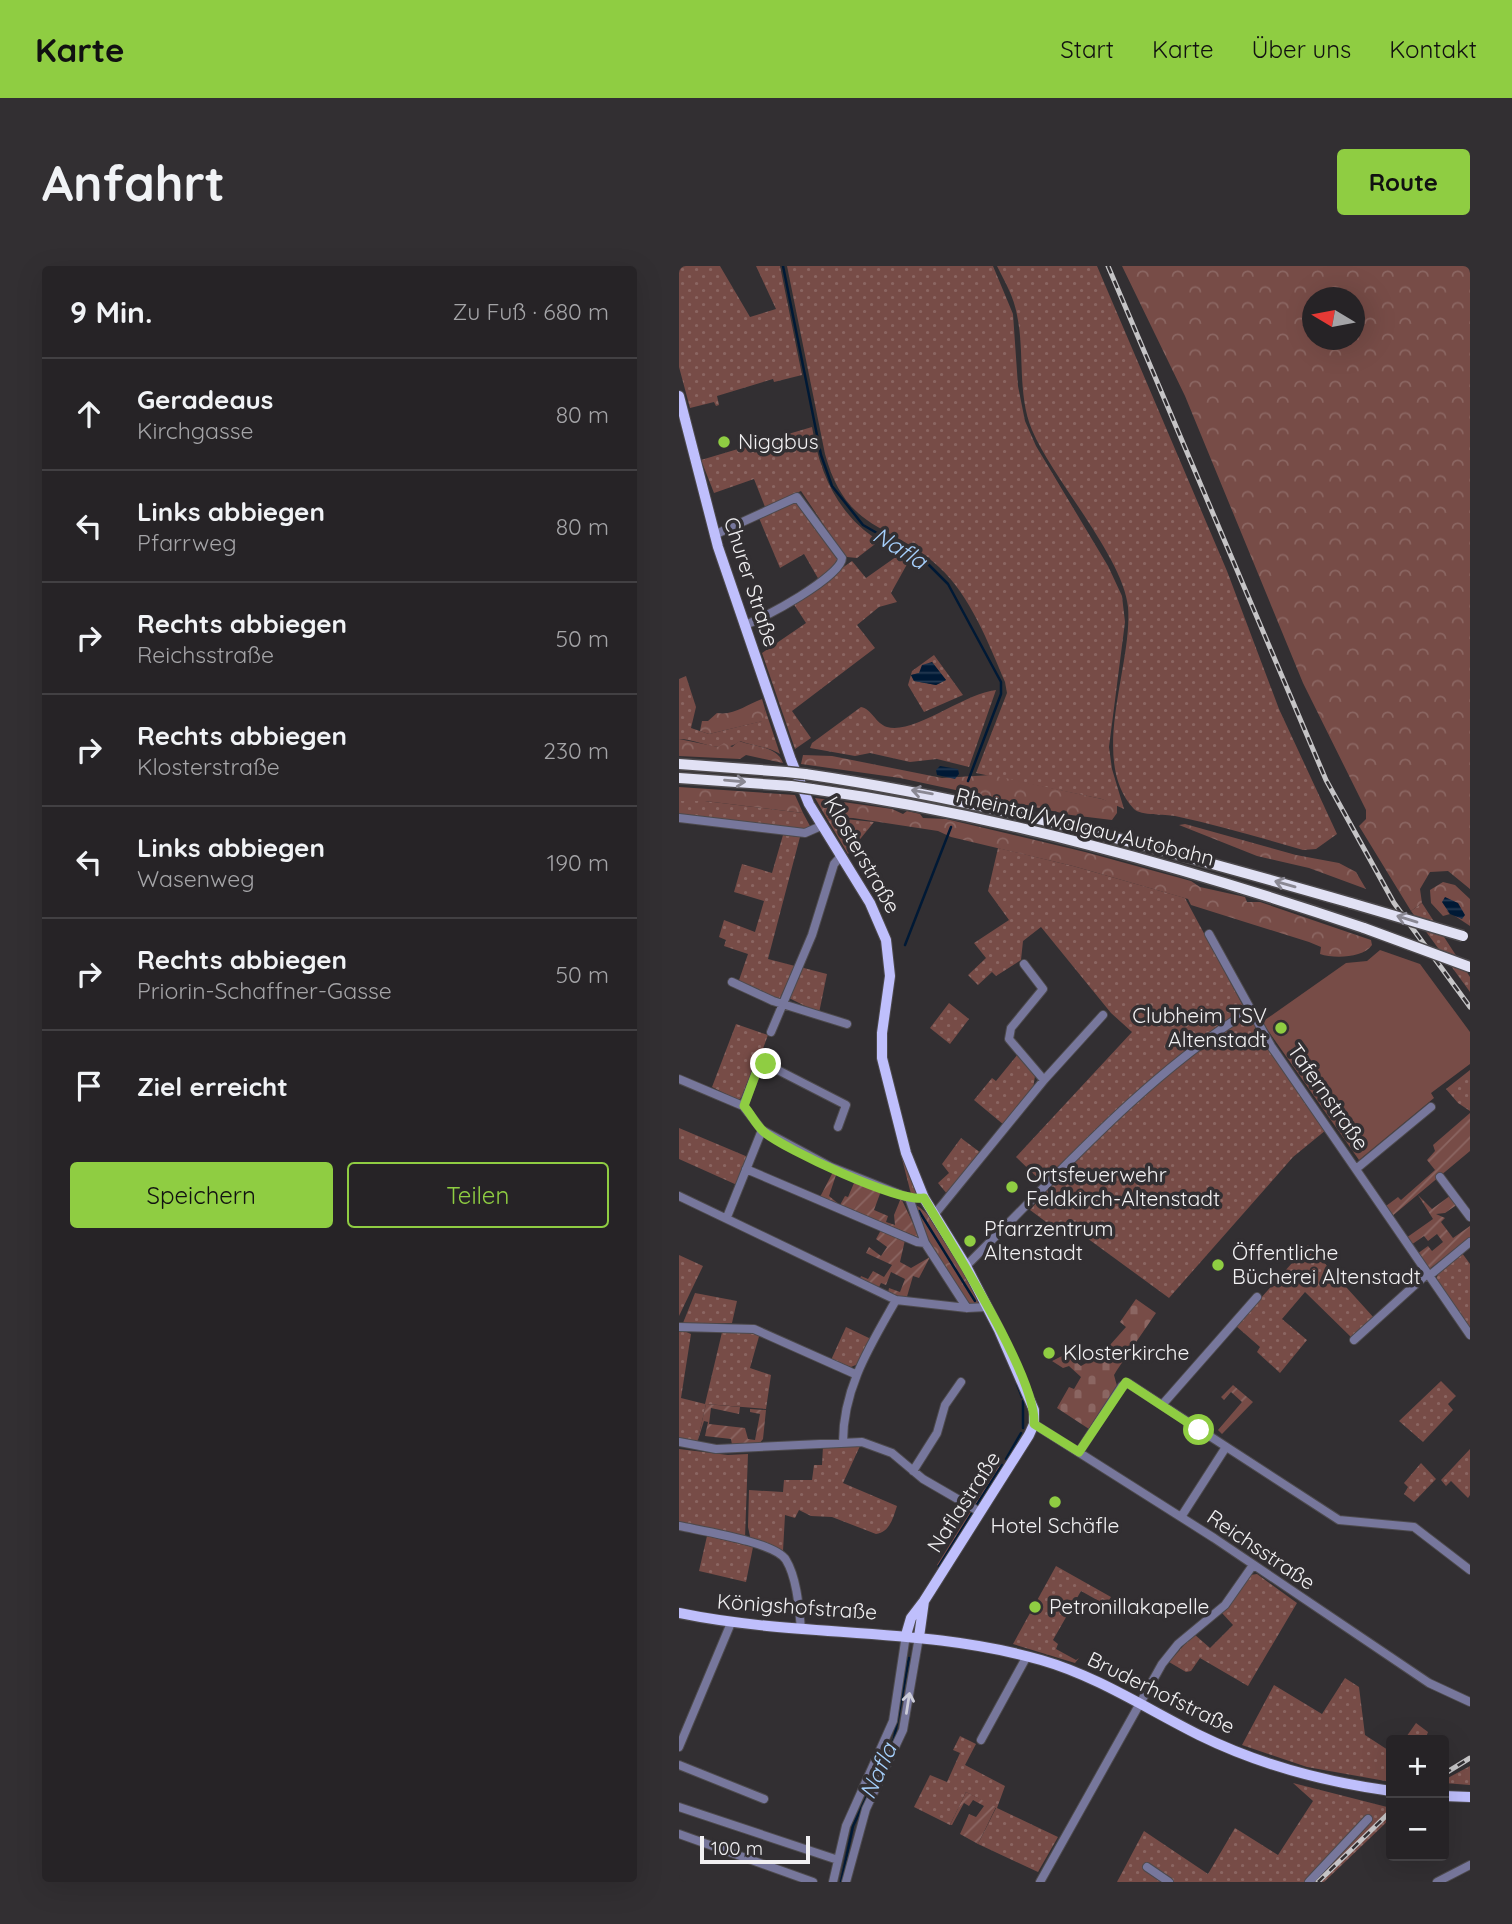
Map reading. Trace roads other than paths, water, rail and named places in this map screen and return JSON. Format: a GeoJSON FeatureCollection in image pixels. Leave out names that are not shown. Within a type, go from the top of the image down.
{"type":"FeatureCollection","features":[{"type":"Feature","properties":{"kind":"highway","name":"Rheintal/Walgau Autobahn"},"geometry":{"type":"LineString","coordinates":[[679,764],[786,772],[812,789],[904,803],[1039,832],[1201,876],[1364,928],[1470,967]]}},
{"type":"Feature","properties":{"kind":"highway","name":"Rheintal/Walgau Autobahn"},"geometry":{"type":"LineString","coordinates":[[679,778],[798,779],[930,793],[1006,810],[1463,936]]}},
{"type":"Feature","properties":{"kind":"main road","name":"Churer Straße"},"geometry":{"type":"LineString","coordinates":[[679,396],[714,535],[798,779]]}},
{"type":"Feature","properties":{"kind":"main road","name":"Klosterstraße"},"geometry":{"type":"LineString","coordinates":[[798,779],[821,826],[876,912],[886,940],[890,979],[882,1033],[882,1058],[906,1153],[924,1198],[966,1266],[1032,1401],[1034,1424]]}},
{"type":"Feature","properties":{"kind":"main road","name":"Naflastraße"},"geometry":{"type":"LineString","coordinates":[[912,1636],[915,1611],[980,1513],[1034,1424]]}},
{"type":"Feature","properties":{"kind":"main road","name":"Königshofstraße"},"geometry":{"type":"LineString","coordinates":[[679,1614],[731,1623],[912,1636]]}},
{"type":"Feature","properties":{"kind":"main road","name":"Bruderhofstraße"},"geometry":{"type":"LineString","coordinates":[[912,1636],[1027,1656],[1071,1671],[1202,1736],[1276,1766],[1319,1779],[1386,1790]]}},
{"type":"Feature","properties":{"kind":"main road"},"geometry":{"type":"LineString","coordinates":[[1449,1796],[1470,1797]]}},
{"type":"Feature","properties":{"kind":"street"},"geometry":{"type":"LineString","coordinates":[[714,535],[797,497],[842,558],[841,566],[816,586],[744,625]]}},
{"type":"Feature","properties":{"kind":"street"},"geometry":{"type":"LineString","coordinates":[[679,818],[805,833],[821,826]]}},
{"type":"Feature","properties":{"kind":"street"},"geometry":{"type":"LineString","coordinates":[[771,1032],[812,935],[834,864],[841,856]]}},
{"type":"Feature","properties":{"kind":"street","name":"Tafernstraße"},"geometry":{"type":"LineString","coordinates":[[1209,934],[1271,1046],[1470,1335]]}},
{"type":"Feature","properties":{"kind":"street"},"geometry":{"type":"LineString","coordinates":[[1024,964],[1043,989],[1011,1028],[1009,1039],[1044,1080]]}},
{"type":"Feature","properties":{"kind":"street"},"geometry":{"type":"LineString","coordinates":[[732,982],[782,1003],[847,1024]]}},
{"type":"Feature","properties":{"kind":"street"},"geometry":{"type":"LineString","coordinates":[[966,1266],[1115,1114],[1173,1065],[1251,1010]]}},
{"type":"Feature","properties":{"kind":"street"},"geometry":{"type":"LineString","coordinates":[[934,1215],[1044,1080],[1103,1015]]}},
{"type":"Feature","properties":{"kind":"street"},"geometry":{"type":"LineString","coordinates":[[744,1106],[759,1065],[766,1064],[846,1105],[838,1127]]}},
{"type":"Feature","properties":{"kind":"street"},"geometry":{"type":"LineString","coordinates":[[679,1079],[744,1106],[762,1130],[851,1177],[909,1198],[924,1198]]}},
{"type":"Feature","properties":{"kind":"street"},"geometry":{"type":"LineString","coordinates":[[1356,1169],[1431,1107]]}},
{"type":"Feature","properties":{"kind":"street"},"geometry":{"type":"LineString","coordinates":[[727,1217],[762,1130]]}},
{"type":"Feature","properties":{"kind":"street"},"geometry":{"type":"LineString","coordinates":[[747,1168],[917,1242],[925,1243]]}},
{"type":"Feature","properties":{"kind":"street"},"geometry":{"type":"LineString","coordinates":[[1440,1177],[1470,1217]]}},
{"type":"Feature","properties":{"kind":"street"},"geometry":{"type":"LineString","coordinates":[[679,1196],[895,1300],[967,1308],[987,1307]]}},
{"type":"Feature","properties":{"kind":"street"},"geometry":{"type":"LineString","coordinates":[[909,1198],[925,1243],[967,1308]]}},
{"type":"Feature","properties":{"kind":"street"},"geometry":{"type":"LineString","coordinates":[[1354,1340],[1470,1242]]}},
{"type":"Feature","properties":{"kind":"street"},"geometry":{"type":"LineString","coordinates":[[1162,1405],[1257,1297]]}},
{"type":"Feature","properties":{"kind":"street"},"geometry":{"type":"LineString","coordinates":[[843,1442],[848,1396],[855,1374],[895,1300]]}},
{"type":"Feature","properties":{"kind":"street"},"geometry":{"type":"LineString","coordinates":[[679,1327],[754,1329],[855,1374]]}},
{"type":"Feature","properties":{"kind":"street"},"geometry":{"type":"LineString","coordinates":[[913,1471],[937,1433],[945,1405],[961,1382]]}},
{"type":"Feature","properties":{"kind":"street"},"geometry":{"type":"LineString","coordinates":[[1079,1452],[1126,1382],[1339,1520],[1414,1527],[1470,1570]]}},
{"type":"Feature","properties":{"kind":"street","name":"Reichsstraße"},"geometry":{"type":"LineString","coordinates":[[1034,1424],[1181,1517],[1437,1688],[1470,1702]]}},
{"type":"Feature","properties":{"kind":"street"},"geometry":{"type":"LineString","coordinates":[[679,1442],[716,1449],[862,1442],[879,1447],[980,1513]]}},
{"type":"Feature","properties":{"kind":"street"},"geometry":{"type":"LineString","coordinates":[[1181,1517],[1226,1447]]}},
{"type":"Feature","properties":{"kind":"street"},"geometry":{"type":"LineString","coordinates":[[679,1526],[766,1547],[782,1555],[792,1576],[801,1629]]}},
{"type":"Feature","properties":{"kind":"street"},"geometry":{"type":"LineString","coordinates":[[1039,1882],[1138,1703],[1178,1644],[1225,1605],[1253,1565]]}},
{"type":"Feature","properties":{"kind":"street"},"geometry":{"type":"LineString","coordinates":[[679,1747],[731,1623]]}},
{"type":"Feature","properties":{"kind":"street"},"geometry":{"type":"LineString","coordinates":[[846,1882],[853,1829],[903,1730],[912,1636]]}},
{"type":"Feature","properties":{"kind":"street","name":"Naflastraße"},"geometry":{"type":"LineString","coordinates":[[833,1882],[838,1860],[853,1829],[890,1732],[912,1636]]}},
{"type":"Feature","properties":{"kind":"street"},"geometry":{"type":"LineString","coordinates":[[981,1740],[1027,1656]]}},
{"type":"Feature","properties":{"kind":"street"},"geometry":{"type":"LineString","coordinates":[[679,1765],[764,1799]]}},
{"type":"Feature","properties":{"kind":"street"},"geometry":{"type":"LineString","coordinates":[[679,1807],[838,1860]]}},
{"type":"Feature","properties":{"kind":"street"},"geometry":{"type":"LineString","coordinates":[[1309,1882],[1368,1819]]}},
{"type":"Feature","properties":{"kind":"street"},"geometry":{"type":"LineString","coordinates":[[679,1834],[813,1882]]}},
{"type":"Feature","properties":{"kind":"street"},"geometry":{"type":"LineString","coordinates":[[1437,1882],[1470,1865]]}},
{"type":"Feature","properties":{"kind":"street"},"geometry":{"type":"LineString","coordinates":[[1147,1867],[1169,1882]]}},
{"type":"Feature","properties":{"kind":"water"},"geometry":{"type":"Polygon","coordinates":[[[932,662],[946,680],[936,685],[914,681],[911,675],[919,673],[922,665],[932,662]]]}},
{"type":"Feature","properties":{"kind":"water"},"geometry":{"type":"Polygon","coordinates":[[[940,766],[958,769],[959,774],[955,779],[937,775],[936,770],[940,766]]]}},
{"type":"Feature","properties":{"kind":"water"},"geometry":{"type":"Polygon","coordinates":[[[1445,897],[1458,903],[1465,915],[1462,919],[1450,914],[1442,902],[1445,897]]]}},
{"type":"Feature","properties":{"kind":"waterway","name":"Nafla"},"geometry":{"type":"LineString","coordinates":[[783,266],[821,455],[832,486],[863,525],[924,560],[948,584],[1001,682],[1001,694],[968,781]]}},
{"type":"Feature","properties":{"kind":"waterway","name":"Nafla"},"geometry":{"type":"LineString","coordinates":[[905,945],[951,827]]}},
{"type":"Feature","properties":{"kind":"waterway","name":"Nafla"},"geometry":{"type":"LineString","coordinates":[[919,1211],[975,1301]]}},
{"type":"Feature","properties":{"kind":"waterway","name":"Nafla"},"geometry":{"type":"LineString","coordinates":[[1017,1384],[1022,1397]]}},
{"type":"Feature","properties":{"kind":"waterway","name":"Nafla"},"geometry":{"type":"LineString","coordinates":[[1023,1401],[1023,1428]]}},
{"type":"Feature","properties":{"kind":"waterway","name":"Nafla"},"geometry":{"type":"LineString","coordinates":[[1006,1459],[1021,1433]]}},
{"type":"Feature","properties":{"kind":"waterway","name":"Nafla"},"geometry":{"type":"LineString","coordinates":[[976,1506],[1002,1465]]}},
{"type":"Feature","properties":{"kind":"waterway","name":"Nafla"},"geometry":{"type":"LineString","coordinates":[[939,1566],[972,1513]]}},
{"type":"Feature","properties":{"kind":"waterway","name":"Nafla"},"geometry":{"type":"LineString","coordinates":[[841,1882],[853,1826],[894,1739],[909,1658]]}},
{"type":"Feature","properties":{"kind":"railway"},"geometry":{"type":"LineString","coordinates":[[1108,266],[1326,780],[1394,903],[1470,1007]]}},
{"type":"Feature","properties":{"kind":"railway"},"geometry":{"type":"LineString","coordinates":[[1449,1771],[1470,1758]]}},
{"type":"Feature","properties":{"kind":"railway"},"geometry":{"type":"LineString","coordinates":[[1318,1882],[1386,1816]]}},
{"type":"Feature","properties":{"kind":"place","name":"Niggbus"},"geometry":{"type":"Point","coordinates":[724,442]}},
{"type":"Feature","properties":{"kind":"place","name":"Clubheim TSV Altenstadt"},"geometry":{"type":"Point","coordinates":[1281,1028]}},
{"type":"Feature","properties":{"kind":"place","name":"Ortsfeuerwehr Feldkirch-Altenstadt"},"geometry":{"type":"Point","coordinates":[1012,1187]}},
{"type":"Feature","properties":{"kind":"place","name":"Pfarrzentrum Altenstadt"},"geometry":{"type":"Point","coordinates":[970,1241]}},
{"type":"Feature","properties":{"kind":"place","name":"Öffentliche Bücherei Altenstadt"},"geometry":{"type":"Point","coordinates":[1218,1265]}},
{"type":"Feature","properties":{"kind":"place","name":"Klosterkirche"},"geometry":{"type":"Point","coordinates":[1049,1353]}},
{"type":"Feature","properties":{"kind":"place","name":"Hotel Schäfle"},"geometry":{"type":"Point","coordinates":[1055,1502]}},
{"type":"Feature","properties":{"kind":"place","name":"Petronillakapelle"},"geometry":{"type":"Point","coordinates":[1035,1607]}}]}
